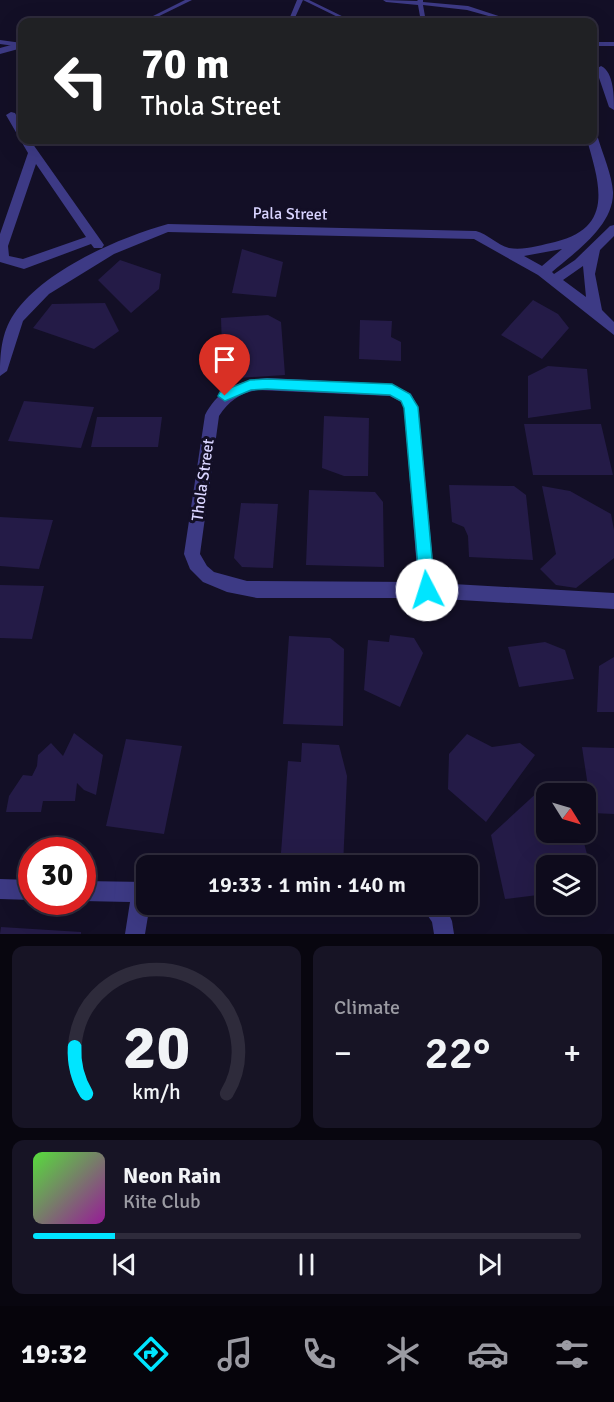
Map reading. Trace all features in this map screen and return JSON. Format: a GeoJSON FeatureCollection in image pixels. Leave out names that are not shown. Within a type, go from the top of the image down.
{"type":"FeatureCollection","features":[{"type":"Feature","properties":{"kind":"street"},"geometry":{"type":"LineString","coordinates":[[0,51],[18,46]]}},
{"type":"Feature","properties":{"kind":"street"},"geometry":{"type":"LineString","coordinates":[[614,70],[597,69],[614,107]]}},
{"type":"Feature","properties":{"kind":"street"},"geometry":{"type":"LineString","coordinates":[[10,115],[18,128]]}},
{"type":"Feature","properties":{"kind":"street"},"geometry":{"type":"LineString","coordinates":[[27,144],[105,254]]}},
{"type":"Feature","properties":{"kind":"street"},"geometry":{"type":"LineString","coordinates":[[543,272],[597,223],[608,198],[594,144]]}},
{"type":"Feature","properties":{"kind":"street"},"geometry":{"type":"LineString","coordinates":[[33,154],[2,246],[3,258],[15,264],[24,264],[93,239]]}},
{"type":"Feature","properties":{"kind":"street","name":"Pala Street"},"geometry":{"type":"LineString","coordinates":[[0,371],[18,318],[32,300],[51,285],[105,254],[143,235],[168,228],[476,235],[543,272],[596,312],[614,330]]}},
{"type":"Feature","properties":{"kind":"street"},"geometry":{"type":"LineString","coordinates":[[553,281],[596,248],[614,229]]}},
{"type":"Feature","properties":{"kind":"street"},"geometry":{"type":"LineString","coordinates":[[509,252],[542,250],[578,240]]}},
{"type":"Feature","properties":{"kind":"street"},"geometry":{"type":"LineString","coordinates":[[596,248],[590,262],[588,279],[596,312]]}},
{"type":"Feature","properties":{"kind":"street","name":"Thola Street"},"geometry":{"type":"LineString","coordinates":[[427,590],[411,407],[406,398],[392,390],[267,384],[250,385],[225,396],[212,415],[192,554],[194,563],[201,572],[231,587],[256,590],[427,590],[614,601]]}},
{"type":"Feature","properties":{"kind":"street"},"geometry":{"type":"LineString","coordinates":[[0,889],[18,890]]}},
{"type":"Feature","properties":{"kind":"street"},"geometry":{"type":"LineString","coordinates":[[96,891],[136,892]]}},
{"type":"Feature","properties":{"kind":"street"},"geometry":{"type":"LineString","coordinates":[[135,934],[140,915]]}},
{"type":"Feature","properties":{"kind":"street"},"geometry":{"type":"LineString","coordinates":[[440,915],[444,922],[444,934]]}},
{"type":"Feature","properties":{"kind":"lane"},"geometry":{"type":"LineString","coordinates":[[152,18],[189,0]]}},
{"type":"Feature","properties":{"kind":"lane"},"geometry":{"type":"LineString","coordinates":[[292,18],[300,0]]}},
{"type":"Feature","properties":{"kind":"lane"},"geometry":{"type":"LineString","coordinates":[[305,0],[343,18]]}},
{"type":"Feature","properties":{"kind":"lane"},"geometry":{"type":"LineString","coordinates":[[386,0],[468,8]]}},
{"type":"Feature","properties":{"kind":"lane"},"geometry":{"type":"LineString","coordinates":[[449,0],[501,18]]}},
{"type":"Feature","properties":{"kind":"lane"},"geometry":{"type":"LineString","coordinates":[[420,2],[422,18]]}},
{"type":"Feature","properties":{"kind":"lane"},"geometry":{"type":"LineString","coordinates":[[0,42],[18,44]]}},
{"type":"Feature","properties":{"kind":"lane"},"geometry":{"type":"LineString","coordinates":[[597,44],[614,44]]}},
{"type":"Feature","properties":{"kind":"building"},"geometry":{"type":"Polygon","coordinates":[[[242,249],[283,262],[276,297],[232,293],[242,249]]]}},
{"type":"Feature","properties":{"kind":"building"},"geometry":{"type":"Polygon","coordinates":[[[120,260],[161,274],[159,289],[131,313],[98,280],[120,260]]]}},
{"type":"Feature","properties":{"kind":"building"},"geometry":{"type":"Polygon","coordinates":[[[533,300],[558,314],[569,328],[542,359],[501,335],[533,300]]]}},
{"type":"Feature","properties":{"kind":"building"},"geometry":{"type":"Polygon","coordinates":[[[105,303],[119,331],[94,349],[33,328],[52,304],[105,303]]]}},
{"type":"Feature","properties":{"kind":"building"},"geometry":{"type":"Polygon","coordinates":[[[268,315],[281,322],[285,375],[223,379],[221,318],[268,315]]]}},
{"type":"Feature","properties":{"kind":"building"},"geometry":{"type":"Polygon","coordinates":[[[360,320],[392,321],[391,337],[401,342],[401,361],[359,359],[360,320]]]}},
{"type":"Feature","properties":{"kind":"building"},"geometry":{"type":"Polygon","coordinates":[[[548,366],[587,369],[591,409],[528,418],[528,376],[548,366]]]}},
{"type":"Feature","properties":{"kind":"building"},"geometry":{"type":"Polygon","coordinates":[[[24,401],[94,407],[81,448],[8,441],[24,401]]]}},
{"type":"Feature","properties":{"kind":"building"},"geometry":{"type":"Polygon","coordinates":[[[324,416],[369,418],[368,476],[344,476],[322,468],[324,416]]]}},
{"type":"Feature","properties":{"kind":"building"},"geometry":{"type":"Polygon","coordinates":[[[97,417],[162,417],[158,447],[91,447],[97,417]]]}},
{"type":"Feature","properties":{"kind":"building"},"geometry":{"type":"Polygon","coordinates":[[[524,424],[601,424],[613,475],[533,475],[524,424]]]}},
{"type":"Feature","properties":{"kind":"building"},"geometry":{"type":"Polygon","coordinates":[[[449,485],[514,486],[526,495],[533,560],[469,557],[468,536],[464,527],[452,522],[449,485]]]}},
{"type":"Feature","properties":{"kind":"building"},"geometry":{"type":"Polygon","coordinates":[[[542,486],[570,491],[611,514],[614,530],[614,558],[576,588],[556,585],[540,569],[556,554],[542,486]]]}},
{"type":"Feature","properties":{"kind":"building"},"geometry":{"type":"Polygon","coordinates":[[[309,490],[375,492],[383,502],[384,567],[306,565],[309,490]]]}},
{"type":"Feature","properties":{"kind":"building"},"geometry":{"type":"Polygon","coordinates":[[[241,503],[278,504],[273,568],[242,567],[234,558],[241,503]]]}},
{"type":"Feature","properties":{"kind":"building"},"geometry":{"type":"Polygon","coordinates":[[[0,517],[53,520],[39,569],[0,566],[0,517]]]}},
{"type":"Feature","properties":{"kind":"building"},"geometry":{"type":"Polygon","coordinates":[[[0,585],[44,586],[32,639],[0,638],[0,585]]]}},
{"type":"Feature","properties":{"kind":"building"},"geometry":{"type":"Polygon","coordinates":[[[390,635],[414,638],[423,653],[400,707],[364,690],[368,640],[389,642],[390,635]]]}},
{"type":"Feature","properties":{"kind":"building"},"geometry":{"type":"Polygon","coordinates":[[[289,636],[330,638],[344,649],[343,726],[283,724],[289,636]]]}},
{"type":"Feature","properties":{"kind":"building"},"geometry":{"type":"Polygon","coordinates":[[[545,642],[565,650],[574,679],[519,687],[508,647],[545,642]]]}},
{"type":"Feature","properties":{"kind":"building"},"geometry":{"type":"Polygon","coordinates":[[[614,657],[614,712],[597,712],[599,666],[614,657]]]}},
{"type":"Feature","properties":{"kind":"building"},"geometry":{"type":"Polygon","coordinates":[[[74,733],[103,755],[96,795],[84,790],[77,783],[75,801],[43,801],[41,812],[6,812],[9,796],[23,775],[32,776],[37,766],[38,755],[51,743],[63,756],[74,733]]]}},
{"type":"Feature","properties":{"kind":"building"},"geometry":{"type":"Polygon","coordinates":[[[467,734],[492,747],[520,743],[535,755],[486,822],[448,789],[449,754],[467,734]]]}},
{"type":"Feature","properties":{"kind":"building"},"geometry":{"type":"Polygon","coordinates":[[[126,739],[182,746],[164,834],[106,826],[126,739]]]}},
{"type":"Feature","properties":{"kind":"building"},"geometry":{"type":"Polygon","coordinates":[[[302,743],[339,745],[347,776],[343,855],[281,855],[288,761],[301,762],[302,743]]]}},
{"type":"Feature","properties":{"kind":"building"},"geometry":{"type":"Polygon","coordinates":[[[582,747],[614,748],[614,814],[596,813],[596,783],[587,783],[582,747]]]}},
{"type":"Feature","properties":{"kind":"building"},"geometry":{"type":"Polygon","coordinates":[[[536,794],[536,843],[584,843],[587,855],[536,855],[536,895],[505,899],[491,835],[536,794]]]}},
{"type":"Feature","properties":{"kind":"building"},"geometry":{"type":"Polygon","coordinates":[[[1,927],[81,932],[81,934],[0,934],[1,927]]]}},
{"type":"Feature","properties":{"kind":"route"},"geometry":{"type":"LineString","coordinates":[[225,396],[250,385],[267,384],[392,390],[406,398],[411,407],[427,590]]}}]}
